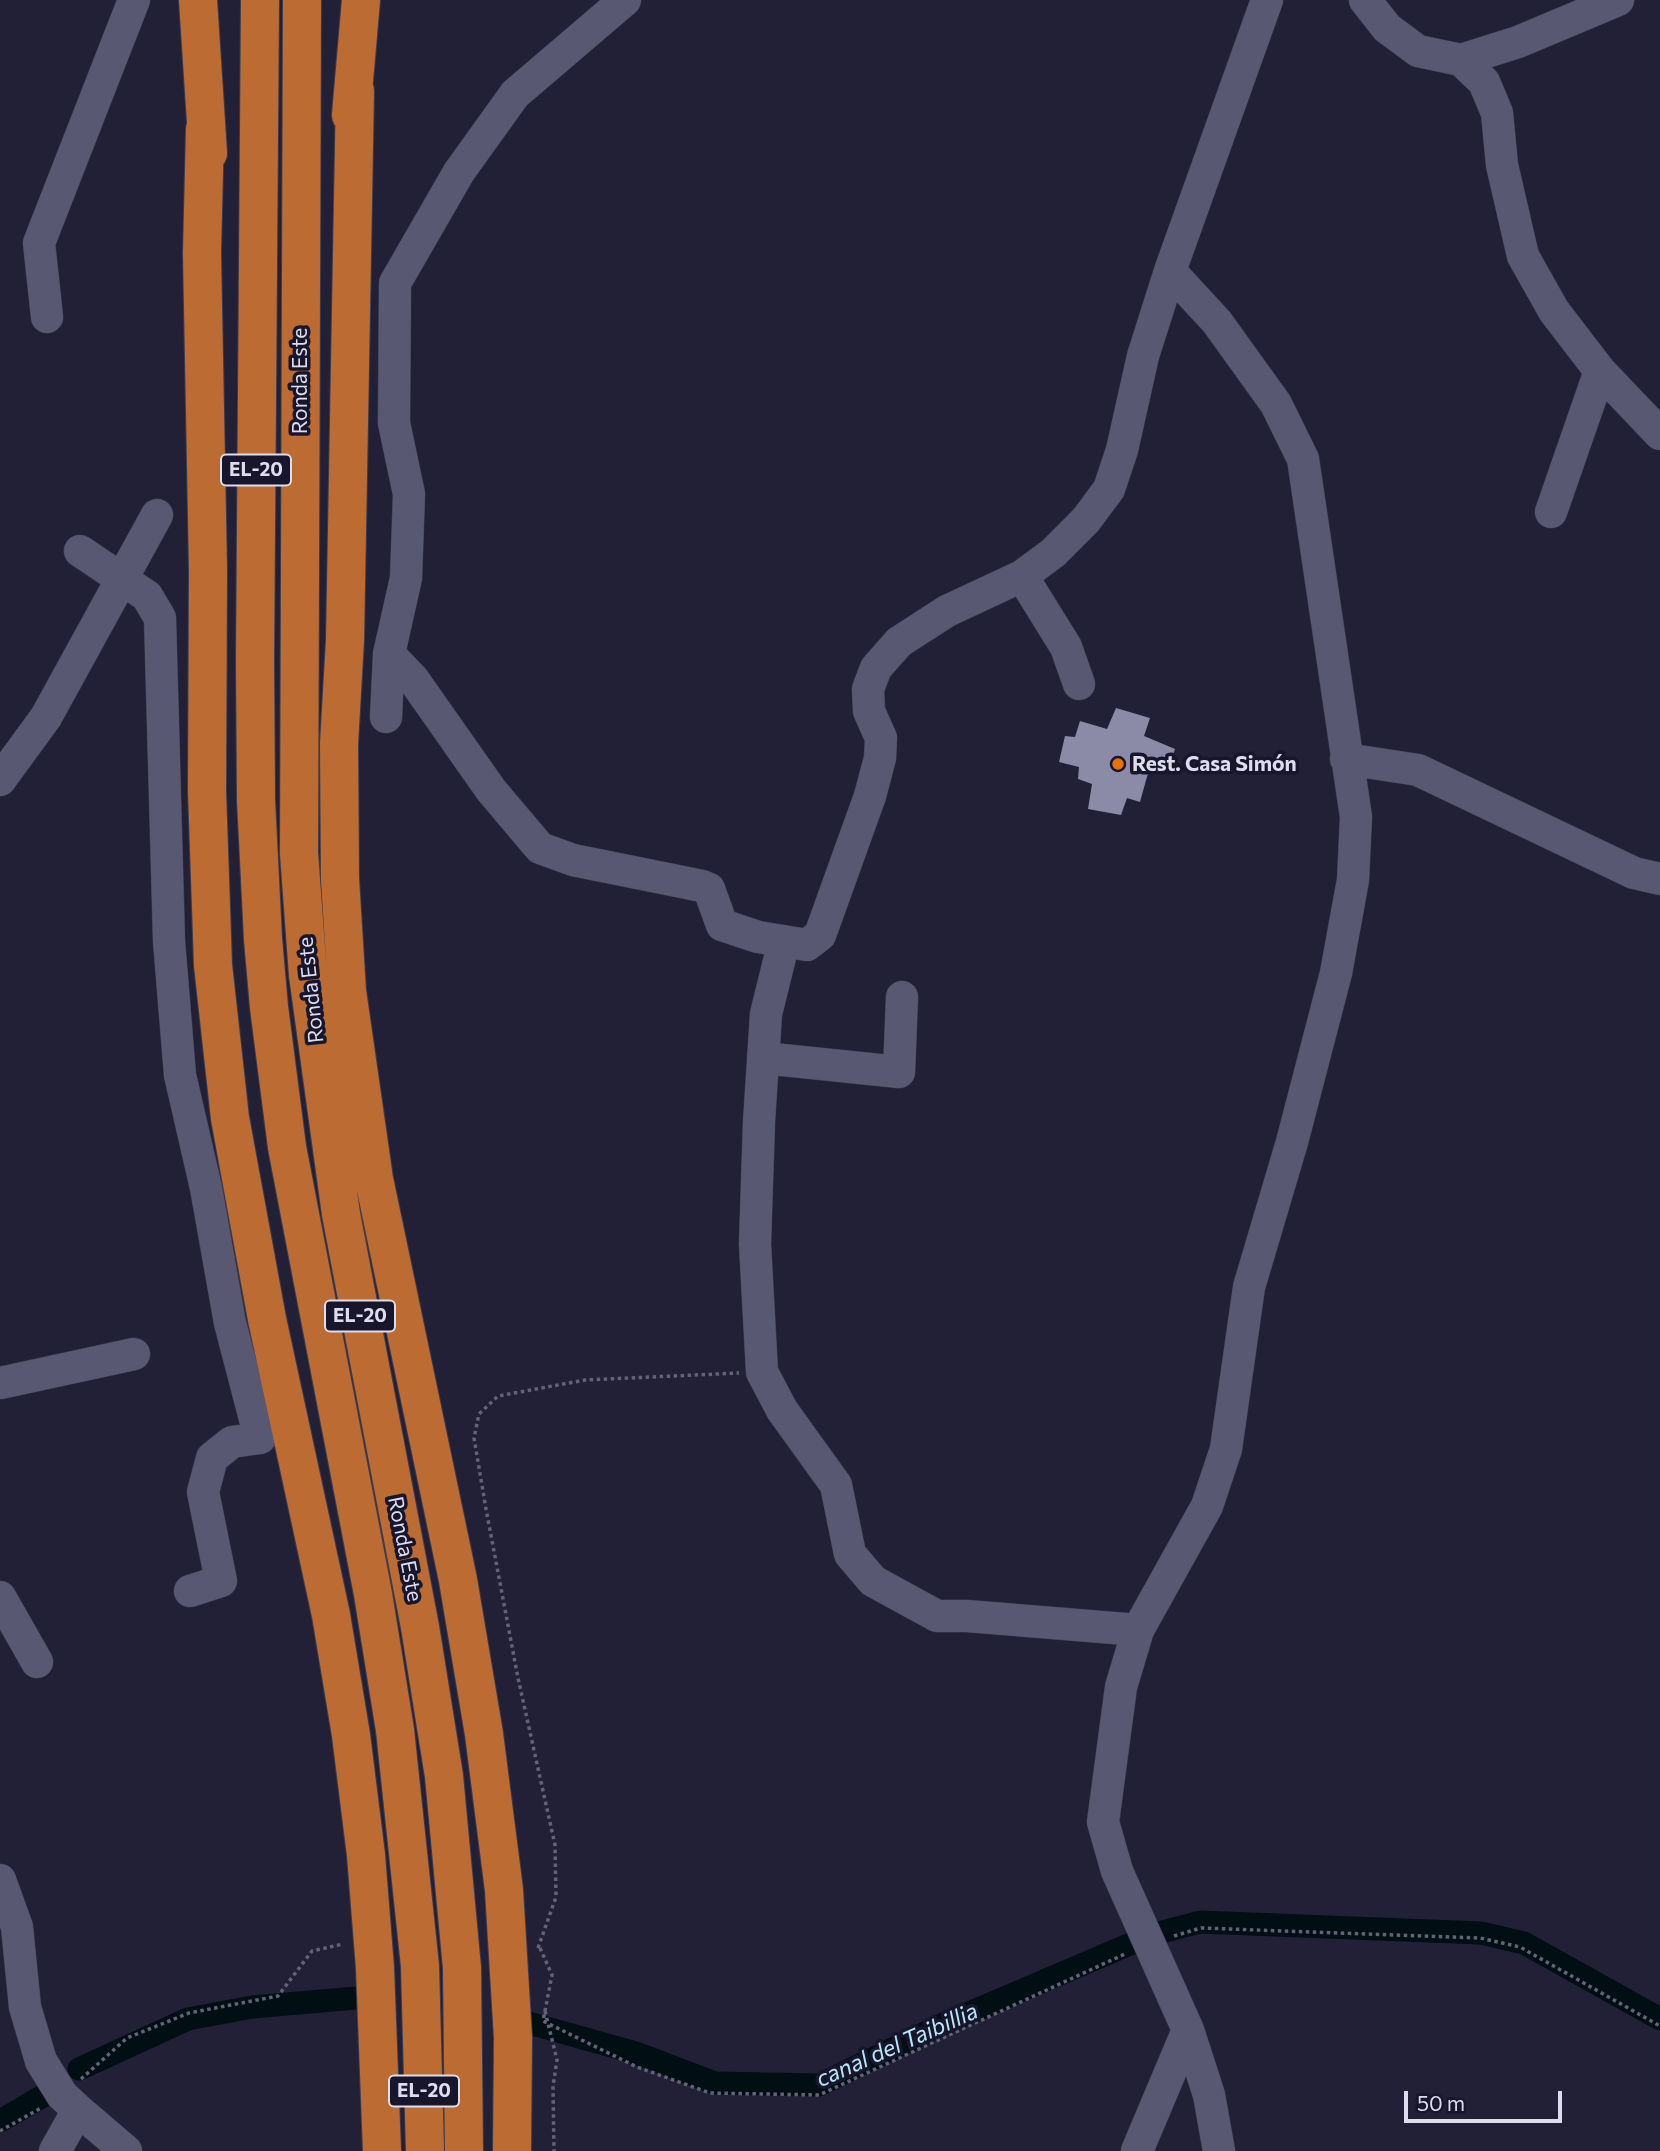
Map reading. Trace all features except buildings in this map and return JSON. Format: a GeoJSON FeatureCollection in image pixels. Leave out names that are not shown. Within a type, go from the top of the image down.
{"type":"FeatureCollection","features":[{"type":"Feature","properties":{"kind":"highway"},"geometry":{"type":"LineString","coordinates":[[198,0],[205,129],[202,253],[207,533],[207,791],[214,965],[230,1118],[267,1319],[331,1615],[351,1735],[366,1855],[362,1955],[378,2021],[382,2151]]}},
{"type":"Feature","properties":{"kind":"highway","name":"Ronda Este"},"geometry":{"type":"LineString","coordinates":[[260,0],[255,660],[256,800],[263,939],[287,1147],[373,1594],[395,1730],[420,1966],[424,2031],[425,2151]]}},
{"type":"Feature","properties":{"kind":"highway","name":"Ronda Este"},"geometry":{"type":"LineString","coordinates":[[302,0],[299,853],[318,1064],[341,1214],[420,1627],[442,1762],[462,1968],[464,2151]]}},
{"type":"Feature","properties":{"kind":"highway"},"geometry":{"type":"LineString","coordinates":[[361,0],[355,90],[345,640],[340,744],[340,879],[347,991],[374,1179],[458,1580],[484,1734],[504,1890],[520,1961],[528,2029],[512,2151]]}},
{"type":"Feature","properties":{"kind":"highway","name":"EL-20"},"geometry":{"type":"LineString","coordinates":[[299,660],[313,582],[317,463],[344,165],[355,90]]}},
{"type":"Feature","properties":{"kind":"highway","name":"EL-20"},"geometry":{"type":"LineString","coordinates":[[205,129],[235,412],[239,803],[263,939]]}},
{"type":"Feature","properties":{"kind":"street"},"geometry":{"type":"LineString","coordinates":[[47,317],[39,243],[134,0]]}},
{"type":"Feature","properties":{"kind":"street"},"geometry":{"type":"LineString","coordinates":[[386,717],[389,654],[406,578],[409,494],[394,423],[395,282],[459,172],[515,94],[625,0]]}},
{"type":"Feature","properties":{"kind":"street"},"geometry":{"type":"LineString","coordinates":[[389,654],[413,679],[491,790],[540,848],[573,860],[702,886],[709,889],[722,925],[758,937],[807,945],[820,935],[870,796],[880,758],[881,738],[869,711],[867,689],[876,668],[899,642],[947,611],[1022,576],[1053,554],[1086,520],[1109,489],[1122,450],[1143,356],[1170,271],[1267,0]]}},
{"type":"Feature","properties":{"kind":"street"},"geometry":{"type":"LineString","coordinates":[[1365,0],[1387,28],[1418,51],[1461,60],[1518,41],[1618,0]]}},
{"type":"Feature","properties":{"kind":"street"},"geometry":{"type":"LineString","coordinates":[[1461,60],[1484,82],[1497,113],[1502,165],[1523,256],[1554,311],[1600,371],[1660,434]]}},
{"type":"Feature","properties":{"kind":"street"},"geometry":{"type":"LineString","coordinates":[[1170,271],[1217,322],[1276,404],[1303,460],[1356,817],[1353,880],[1336,973],[1292,1142],[1249,1287],[1226,1449],[1207,1506],[1138,1630],[1121,1687],[1103,1822],[1117,1871],[1152,1943],[1188,2030],[1209,2095],[1219,2151]]}},
{"type":"Feature","properties":{"kind":"street"},"geometry":{"type":"LineString","coordinates":[[1551,512],[1600,371]]}},
{"type":"Feature","properties":{"kind":"street"},"geometry":{"type":"LineString","coordinates":[[0,779],[46,717],[157,515]]}},
{"type":"Feature","properties":{"kind":"street"},"geometry":{"type":"LineString","coordinates":[[80,551],[147,596],[160,618],[169,941],[180,1075],[206,1188],[230,1324],[260,1437],[232,1443],[212,1458],[203,1492],[221,1581],[190,1591]]}},
{"type":"Feature","properties":{"kind":"street"},"geometry":{"type":"LineString","coordinates":[[1022,576],[1066,647],[1079,684]]}},
{"type":"Feature","properties":{"kind":"street"},"geometry":{"type":"LineString","coordinates":[[1346,759],[1418,770],[1634,873],[1660,879]]}},
{"type":"Feature","properties":{"kind":"street"},"geometry":{"type":"LineString","coordinates":[[784,941],[766,1014],[763,1058],[755,1230],[762,1372],[782,1410],[836,1485],[850,1554],[873,1581],[937,1616],[1138,1630]]}},
{"type":"Feature","properties":{"kind":"street"},"geometry":{"type":"LineString","coordinates":[[763,1058],[900,1072],[902,997]]}},
{"type":"Feature","properties":{"kind":"street"},"geometry":{"type":"LineString","coordinates":[[0,1383],[134,1354]]}},
{"type":"Feature","properties":{"kind":"street"},"geometry":{"type":"LineString","coordinates":[[0,1597],[37,1662]]}},
{"type":"Feature","properties":{"kind":"street"},"geometry":{"type":"LineString","coordinates":[[0,1880],[17,1927],[25,2007],[41,2061],[70,2103],[126,2151]]}},
{"type":"Feature","properties":{"kind":"street"},"geometry":{"type":"LineString","coordinates":[[1137,2151],[1188,2030]]}},
{"type":"Feature","properties":{"kind":"street"},"geometry":{"type":"LineString","coordinates":[[55,2151],[70,2103]]}},
{"type":"Feature","properties":{"kind":"path"},"geometry":{"type":"LineString","coordinates":[[520,1961],[540,1948],[556,1898],[555,1845],[518,1678],[484,1497],[474,1438],[479,1414],[498,1396],[585,1380],[762,1372]]}},
{"type":"Feature","properties":{"kind":"path"},"geometry":{"type":"LineString","coordinates":[[545,2011],[528,2029],[710,2093],[819,2095],[1152,1943],[1201,1928],[1480,1938],[1520,1947],[1660,2026]]}},
{"type":"Feature","properties":{"kind":"path"},"geometry":{"type":"LineString","coordinates":[[540,1948],[552,1975],[545,2011],[557,2060],[553,2086],[554,2151]]}},
{"type":"Feature","properties":{"kind":"path"},"geometry":{"type":"LineString","coordinates":[[0,2131],[70,2103],[127,2038],[189,2013],[278,1996],[312,1951],[362,1955]]}},
{"type":"Feature","properties":{"kind":"waterway","name":"canal del Taibillia"},"geometry":{"type":"LineString","coordinates":[[1158,1933],[1200,1922],[1481,1933],[1524,1943],[1660,2019]]}},
{"type":"Feature","properties":{"kind":"waterway","name":"canal del Taibillia"},"geometry":{"type":"LineString","coordinates":[[529,2023],[636,2053],[715,2083],[819,2085],[941,2025],[1135,1942]]}},
{"type":"Feature","properties":{"kind":"waterway","name":"canal del Taibillia"},"geometry":{"type":"LineString","coordinates":[[79,2069],[188,2019],[252,2007],[356,1998]]}},
{"type":"Feature","properties":{"kind":"waterway","name":"canal del Taibillia"},"geometry":{"type":"LineString","coordinates":[[0,2121],[43,2096]]}},
{"type":"Feature","properties":{"kind":"place","name":"Rest. Casa Simón"},"geometry":{"type":"Point","coordinates":[1118,764]}}]}
